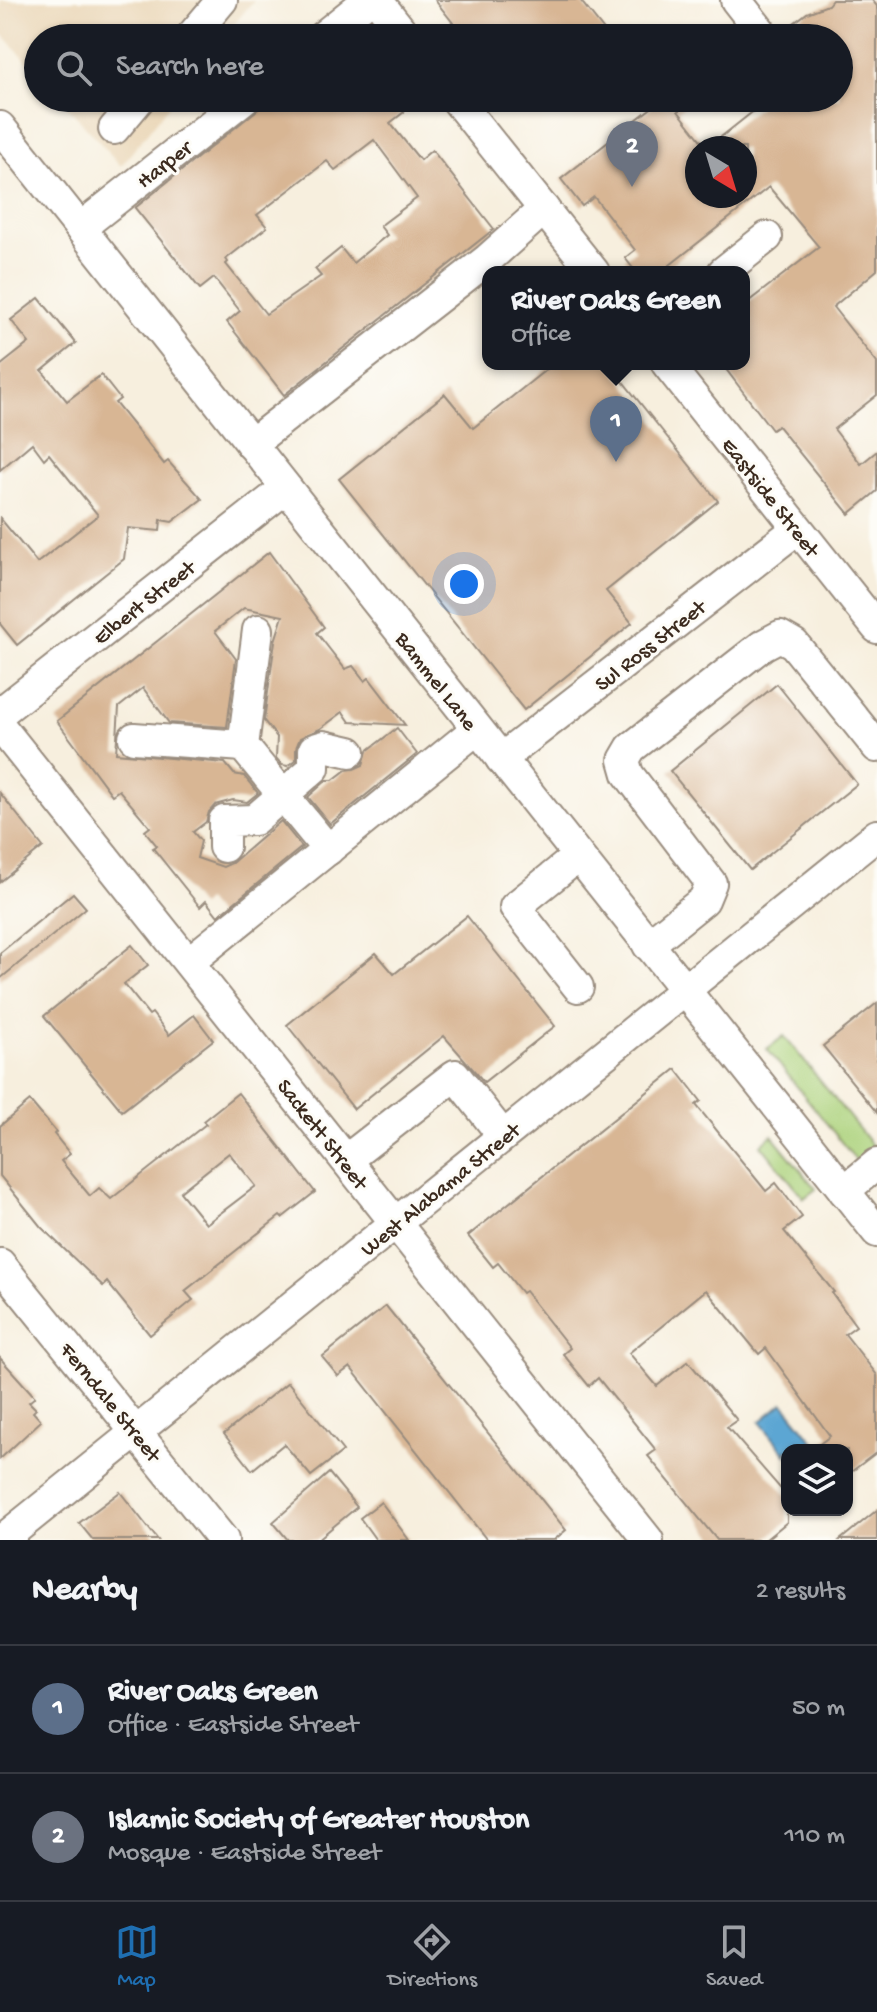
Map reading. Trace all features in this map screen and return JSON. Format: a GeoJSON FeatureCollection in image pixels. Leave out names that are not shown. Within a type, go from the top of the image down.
{"type":"FeatureCollection","features":[{"type":"Feature","properties":{"kind":"street"},"geometry":{"type":"LineString","coordinates":[[202,24],[222,0]]}},
{"type":"Feature","properties":{"kind":"street"},"geometry":{"type":"LineString","coordinates":[[338,24],[368,0]]}},
{"type":"Feature","properties":{"kind":"street"},"geometry":{"type":"LineString","coordinates":[[377,0],[396,24]]}},
{"type":"Feature","properties":{"kind":"street"},"geometry":{"type":"LineString","coordinates":[[736,0],[755,24]]}},
{"type":"Feature","properties":{"kind":"street"},"geometry":{"type":"LineString","coordinates":[[114,129],[128,112]]}},
{"type":"Feature","properties":{"kind":"street","name":"Harper"},"geometry":{"type":"LineString","coordinates":[[80,228],[227,112]]}},
{"type":"Feature","properties":{"kind":"street"},"geometry":{"type":"LineString","coordinates":[[466,112],[589,266]]}},
{"type":"Feature","properties":{"kind":"street","name":"Bammel Lane"},"geometry":{"type":"LineString","coordinates":[[0,127],[877,1232]]}},
{"type":"Feature","properties":{"kind":"street"},"geometry":{"type":"LineString","coordinates":[[251,444],[488,259],[544,209]]}},
{"type":"Feature","properties":{"kind":"street"},"geometry":{"type":"LineString","coordinates":[[731,266],[767,237]]}},
{"type":"Feature","properties":{"kind":"street","name":"Eastside Street"},"geometry":{"type":"LineString","coordinates":[[672,370],[877,628]]}},
{"type":"Feature","properties":{"kind":"street","name":"Elbert Street"},"geometry":{"type":"LineString","coordinates":[[0,713],[286,488]]}},
{"type":"Feature","properties":{"kind":"street","name":"Sul Ross Street"},"geometry":{"type":"LineString","coordinates":[[501,759],[797,529]]}},
{"type":"Feature","properties":{"kind":"street"},"geometry":{"type":"LineString","coordinates":[[243,746],[258,630]]}},
{"type":"Feature","properties":{"kind":"street"},"geometry":{"type":"LineString","coordinates":[[648,945],[704,900],[711,883],[628,774],[624,760],[631,748],[753,652],[780,636],[794,644],[877,747]]}},
{"type":"Feature","properties":{"kind":"street","name":"Sackett Street"},"geometry":{"type":"LineString","coordinates":[[0,726],[648,1540]]}},
{"type":"Feature","properties":{"kind":"street"},"geometry":{"type":"LineString","coordinates":[[189,962],[477,729]]}},
{"type":"Feature","properties":{"kind":"street"},"geometry":{"type":"LineString","coordinates":[[134,738],[243,746],[328,850]]}},
{"type":"Feature","properties":{"kind":"street"},"geometry":{"type":"LineString","coordinates":[[224,847],[224,821],[254,820],[314,768],[314,749],[324,746],[350,752]]}},
{"type":"Feature","properties":{"kind":"street","name":"West Alabama Street"},"geometry":{"type":"LineString","coordinates":[[2,1540],[877,835]]}},
{"type":"Feature","properties":{"kind":"street"},"geometry":{"type":"LineString","coordinates":[[577,857],[515,907],[578,987]]}},
{"type":"Feature","properties":{"kind":"street"},"geometry":{"type":"LineString","coordinates":[[346,1160],[455,1075],[503,1136]]}},
{"type":"Feature","properties":{"kind":"street"},"geometry":{"type":"LineString","coordinates":[[844,1191],[877,1164]]}},
{"type":"Feature","properties":{"kind":"street","name":"Ferndale Street"},"geometry":{"type":"LineString","coordinates":[[0,1264],[223,1540]]}},
{"type":"Feature","properties":{"kind":"shaded area"},"geometry":{"type":"Polygon","coordinates":[[[0,0],[254,0],[234,24],[24,24],[24,58],[0,31],[0,0]]]}},
{"type":"Feature","properties":{"kind":"shaded area"},"geometry":{"type":"Polygon","coordinates":[[[73,112],[164,112],[121,166],[73,112]]]}},
{"type":"Feature","properties":{"kind":"green space"},"geometry":{"type":"Polygon","coordinates":[[[784,1036],[876,1150],[859,1164],[767,1049],[784,1036]]]}},
{"type":"Feature","properties":{"kind":"green space"},"geometry":{"type":"Polygon","coordinates":[[[772,1135],[816,1189],[804,1198],[761,1145],[772,1135]]]}},
{"type":"Feature","properties":{"kind":"water"},"geometry":{"type":"Polygon","coordinates":[[[783,1403],[816,1444],[781,1444],[781,1448],[760,1422],[783,1403]]]}},
{"type":"Feature","properties":{"kind":"building"},"geometry":{"type":"Polygon","coordinates":[[[435,0],[580,0],[599,24],[454,24],[435,0]]]}},
{"type":"Feature","properties":{"kind":"building"},"geometry":{"type":"Polygon","coordinates":[[[832,0],[872,0],[877,6],[877,270],[833,307],[877,363],[877,395],[834,429],[861,464],[877,451],[877,491],[849,514],[778,426],[772,430],[727,370],[750,370],[750,300],[819,247],[769,187],[757,196],[757,136],[722,136],[752,112],[853,112],[853,24],[793,24],[832,0]]]}},
{"type":"Feature","properties":{"kind":"building"},"geometry":{"type":"Polygon","coordinates":[[[255,112],[404,112],[390,123],[420,160],[432,150],[494,229],[284,395],[227,322],[240,311],[214,278],[200,289],[135,208],[255,112]],[[374,140],[335,170],[327,161],[257,215],[267,227],[226,259],[226,264],[266,314],[321,276],[315,269],[341,248],[353,263],[387,235],[380,226],[417,198],[374,140]]]}},
{"type":"Feature","properties":{"kind":"building"},"geometry":{"type":"Polygon","coordinates":[[[646,112],[679,112],[698,136],[685,136],[685,208],[742,208],[669,266],[631,266],[625,258],[635,250],[594,197],[582,206],[561,179],[646,112]]]}},
{"type":"Feature","properties":{"kind":"building"},"geometry":{"type":"Polygon","coordinates":[[[39,298],[76,343],[42,371],[67,401],[101,375],[120,399],[115,403],[164,464],[168,461],[202,499],[172,522],[161,520],[160,531],[128,528],[124,559],[17,645],[0,624],[0,518],[37,563],[98,515],[49,454],[44,459],[32,443],[0,470],[0,366],[29,343],[11,320],[39,298]]]}},
{"type":"Feature","properties":{"kind":"building"},"geometry":{"type":"Polygon","coordinates":[[[546,370],[614,370],[718,501],[606,591],[632,623],[524,710],[339,479],[445,394],[473,428],[546,370]]]}},
{"type":"Feature","properties":{"kind":"building"},"geometry":{"type":"Polygon","coordinates":[[[269,552],[324,627],[317,633],[345,669],[353,666],[365,681],[369,678],[405,725],[350,722],[343,712],[320,729],[300,738],[296,760],[288,766],[282,765],[276,758],[277,737],[264,721],[275,641],[283,616],[244,608],[215,631],[236,659],[227,727],[169,723],[143,688],[119,707],[116,753],[225,763],[234,774],[244,776],[258,793],[247,802],[233,800],[215,805],[206,822],[193,832],[201,841],[197,858],[223,867],[232,863],[281,821],[302,847],[218,916],[206,901],[200,907],[153,848],[157,846],[145,831],[150,827],[119,790],[112,795],[57,721],[269,552]]]}},
{"type":"Feature","properties":{"kind":"building"},"geometry":{"type":"Polygon","coordinates":[[[777,684],[857,784],[750,870],[670,771],[777,684]]]}},
{"type":"Feature","properties":{"kind":"building"},"geometry":{"type":"Polygon","coordinates":[[[397,728],[417,754],[330,824],[308,797],[327,780],[363,765],[367,751],[397,728]]]}},
{"type":"Feature","properties":{"kind":"building"},"geometry":{"type":"Polygon","coordinates":[[[0,793],[43,847],[0,882],[0,793]]]}},
{"type":"Feature","properties":{"kind":"building"},"geometry":{"type":"Polygon","coordinates":[[[73,893],[86,908],[0,979],[0,953],[73,893]]]}},
{"type":"Feature","properties":{"kind":"building"},"geometry":{"type":"Polygon","coordinates":[[[467,916],[555,1026],[484,1082],[444,1036],[354,1109],[287,1025],[376,953],[394,974],[467,916]]]}},
{"type":"Feature","properties":{"kind":"building"},"geometry":{"type":"Polygon","coordinates":[[[132,945],[148,965],[124,984],[149,1015],[152,1013],[169,1035],[194,1015],[213,1040],[122,1111],[44,1016],[132,945]]]}},
{"type":"Feature","properties":{"kind":"building"},"geometry":{"type":"Polygon","coordinates":[[[877,1003],[877,1113],[823,1046],[877,1003]]]}},
{"type":"Feature","properties":{"kind":"building"},"geometry":{"type":"Polygon","coordinates":[[[676,1069],[701,1101],[696,1105],[766,1191],[776,1183],[802,1217],[784,1231],[834,1292],[856,1326],[845,1334],[877,1375],[877,1452],[853,1470],[853,1444],[820,1444],[830,1436],[766,1348],[759,1354],[706,1290],[629,1353],[657,1386],[688,1361],[737,1420],[727,1427],[781,1489],[781,1516],[787,1516],[787,1522],[765,1540],[717,1540],[648,1456],[656,1450],[598,1378],[589,1386],[563,1354],[570,1348],[525,1291],[522,1293],[498,1263],[493,1267],[468,1236],[676,1069]]]}},
{"type":"Feature","properties":{"kind":"building"},"geometry":{"type":"Polygon","coordinates":[[[238,1093],[315,1192],[185,1291],[193,1300],[150,1335],[107,1282],[103,1286],[41,1227],[0,1176],[0,1126],[30,1101],[70,1154],[61,1161],[90,1196],[99,1188],[111,1199],[206,1124],[203,1121],[238,1093]],[[229,1153],[180,1192],[206,1224],[256,1186],[229,1153]]]}},
{"type":"Feature","properties":{"kind":"building"},"geometry":{"type":"Polygon","coordinates":[[[386,1306],[566,1530],[554,1540],[487,1540],[350,1367],[338,1376],[322,1357],[386,1306]]]}},
{"type":"Feature","properties":{"kind":"building"},"geometry":{"type":"Polygon","coordinates":[[[0,1358],[35,1397],[29,1402],[41,1421],[0,1459],[0,1358]]]}},
{"type":"Feature","properties":{"kind":"building"},"geometry":{"type":"Polygon","coordinates":[[[288,1382],[343,1451],[311,1476],[284,1444],[252,1470],[224,1434],[288,1382]]]}},
{"type":"Feature","properties":{"kind":"building"},"geometry":{"type":"Polygon","coordinates":[[[329,1473],[357,1507],[317,1540],[288,1540],[273,1522],[329,1473]]]}},
{"type":"Feature","properties":{"kind":"building"},"geometry":{"type":"Polygon","coordinates":[[[120,1492],[158,1540],[93,1540],[79,1523],[120,1492]]]}},
{"type":"Feature","properties":{"kind":"building"},"geometry":{"type":"Polygon","coordinates":[[[381,1502],[409,1540],[376,1540],[360,1518],[381,1502]]]}},
{"type":"Feature","properties":{"kind":"building"},"geometry":{"type":"Polygon","coordinates":[[[877,1510],[877,1540],[840,1540],[877,1510]]]}},
{"type":"Feature","properties":{"kind":"place","name":"Islamic Society of Greater Houston"},"geometry":{"type":"Point","coordinates":[632,187]}},
{"type":"Feature","properties":{"kind":"place","name":"River Oaks Green"},"geometry":{"type":"Point","coordinates":[616,462]}}]}
